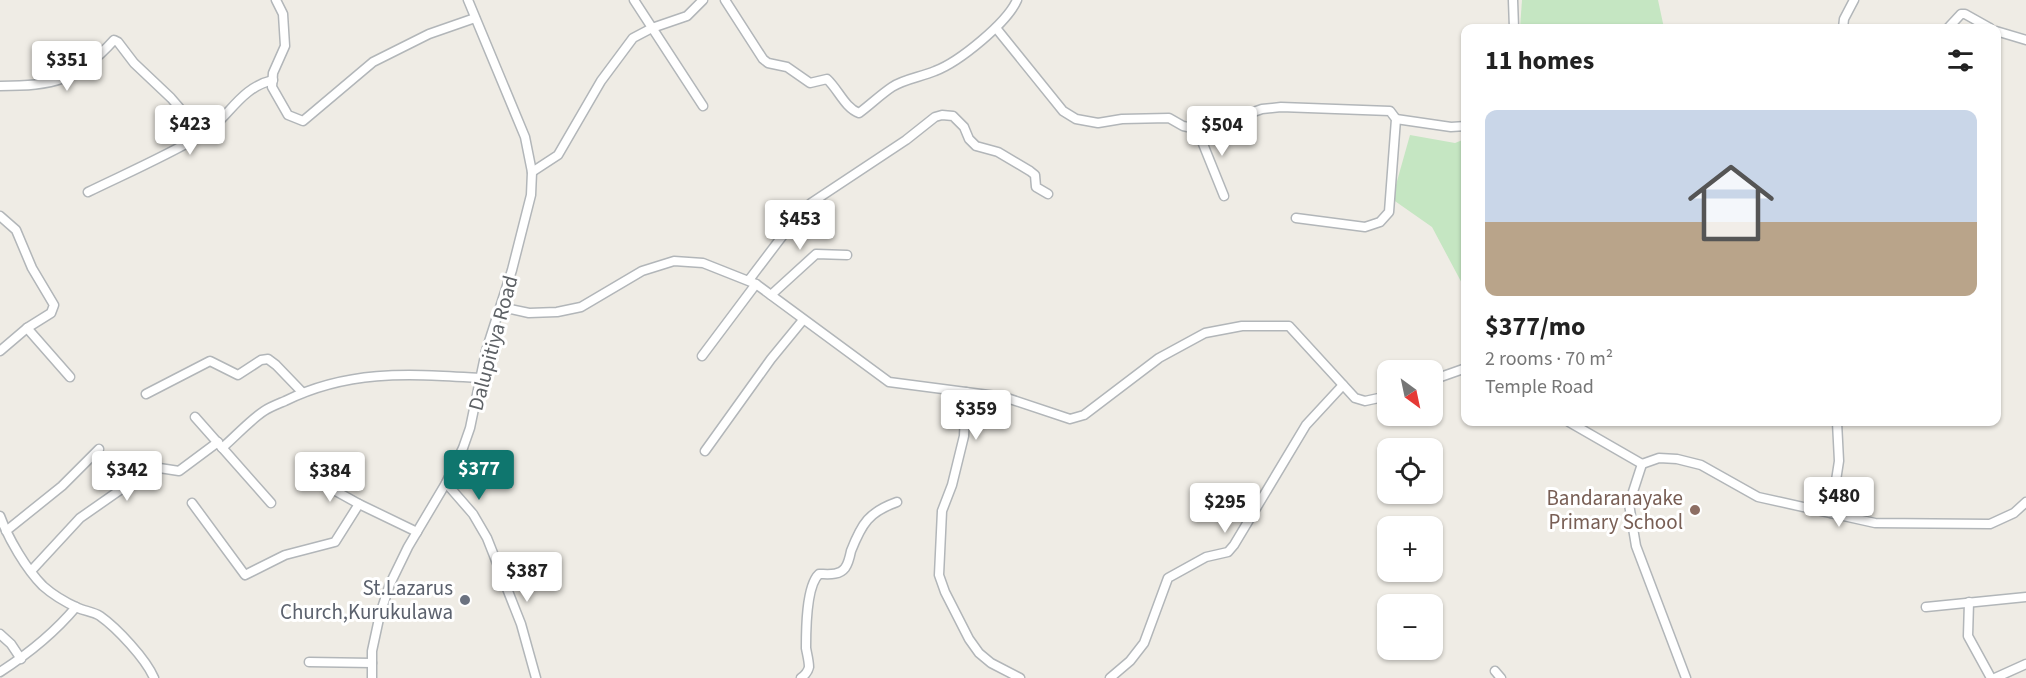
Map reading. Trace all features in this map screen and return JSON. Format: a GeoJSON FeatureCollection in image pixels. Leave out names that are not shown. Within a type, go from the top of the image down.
{"type":"FeatureCollection","features":[{"type":"Feature","properties":{"kind":"street"},"geometry":{"type":"LineString","coordinates":[[276,0],[283,14],[285,46],[273,73],[273,87],[288,116],[303,121],[373,62],[429,34],[475,18]]}},
{"type":"Feature","properties":{"kind":"street","name":"Dalupitiya Road"},"geometry":{"type":"LineString","coordinates":[[372,678],[372,651],[383,604],[417,532],[464,448],[486,351],[522,235],[531,195],[532,172],[520,120],[468,0]]}},
{"type":"Feature","properties":{"kind":"street"},"geometry":{"type":"LineString","coordinates":[[634,0],[703,106]]}},
{"type":"Feature","properties":{"kind":"street"},"geometry":{"type":"LineString","coordinates":[[532,172],[558,155],[601,81],[633,38],[652,27],[687,16],[703,0]]}},
{"type":"Feature","properties":{"kind":"street"},"geometry":{"type":"LineString","coordinates":[[724,0],[763,59],[768,63],[788,67],[810,83],[827,79],[853,111],[859,113],[893,86],[938,70],[996,28],[1012,10],[1017,0]]}},
{"type":"Feature","properties":{"kind":"street"},"geometry":{"type":"LineString","coordinates":[[1512,0],[1514,24]]}},
{"type":"Feature","properties":{"kind":"street"},"geometry":{"type":"LineString","coordinates":[[1844,24],[1844,19],[1854,0]]}},
{"type":"Feature","properties":{"kind":"street"},"geometry":{"type":"LineString","coordinates":[[1952,24],[1961,14],[1983,24]]}},
{"type":"Feature","properties":{"kind":"street"},"geometry":{"type":"LineString","coordinates":[[996,28],[1064,111],[1076,119],[1098,123],[1122,119],[1170,118],[1183,126],[1197,129],[1208,128],[1262,109],[1281,107],[1390,111],[1396,119],[1389,212],[1380,222],[1365,227],[1296,218]]}},
{"type":"Feature","properties":{"kind":"street"},"geometry":{"type":"LineString","coordinates":[[2001,32],[2026,40]]}},
{"type":"Feature","properties":{"kind":"street"},"geometry":{"type":"LineString","coordinates":[[0,86],[35,86],[57,82],[74,74],[104,52],[114,40],[134,63],[171,98],[203,135]]}},
{"type":"Feature","properties":{"kind":"street"},"geometry":{"type":"LineString","coordinates":[[88,192],[203,135],[244,94],[260,83],[273,80]]}},
{"type":"Feature","properties":{"kind":"street"},"geometry":{"type":"LineString","coordinates":[[702,356],[790,226],[811,203],[906,140],[935,117],[953,116],[964,127],[969,139],[976,146],[998,152],[1030,171],[1035,175],[1036,187],[1048,194]]}},
{"type":"Feature","properties":{"kind":"street"},"geometry":{"type":"LineString","coordinates":[[1396,119],[1461,126]]}},
{"type":"Feature","properties":{"kind":"street"},"geometry":{"type":"LineString","coordinates":[[1197,129],[1224,196]]}},
{"type":"Feature","properties":{"kind":"street"},"geometry":{"type":"LineString","coordinates":[[0,216],[16,230],[32,268],[54,305],[51,313],[27,328],[0,351]]}},
{"type":"Feature","properties":{"kind":"street"},"geometry":{"type":"LineString","coordinates":[[771,295],[816,254],[847,255]]}},
{"type":"Feature","properties":{"kind":"street"},"geometry":{"type":"LineString","coordinates":[[501,307],[529,313],[557,312],[582,307],[642,271],[674,261],[703,263],[753,282],[889,382],[1004,397],[1070,420],[1084,415],[1160,358],[1206,333],[1242,326],[1289,326],[1355,398],[1365,401],[1377,398]]}},
{"type":"Feature","properties":{"kind":"street"},"geometry":{"type":"LineString","coordinates":[[705,451],[771,359],[803,320]]}},
{"type":"Feature","properties":{"kind":"street"},"geometry":{"type":"LineString","coordinates":[[27,328],[70,377]]}},
{"type":"Feature","properties":{"kind":"street"},"geometry":{"type":"LineString","coordinates":[[146,394],[210,361],[238,375],[261,360],[268,359],[302,392]]}},
{"type":"Feature","properties":{"kind":"street"},"geometry":{"type":"LineString","coordinates":[[1443,376],[1461,370]]}},
{"type":"Feature","properties":{"kind":"street"},"geometry":{"type":"LineString","coordinates":[[31,571],[80,519],[153,467],[179,471],[220,445],[264,411],[302,392],[342,380],[369,376],[425,375],[480,378]]}},
{"type":"Feature","properties":{"kind":"street"},"geometry":{"type":"LineString","coordinates":[[1110,678],[1130,661],[1144,643],[1168,578],[1206,557],[1228,552],[1306,425],[1343,385]]}},
{"type":"Feature","properties":{"kind":"street"},"geometry":{"type":"LineString","coordinates":[[966,392],[964,436],[952,485],[942,511],[939,575],[969,639],[979,653],[991,663],[1020,678]]}},
{"type":"Feature","properties":{"kind":"street"},"geometry":{"type":"LineString","coordinates":[[195,417],[271,503]]}},
{"type":"Feature","properties":{"kind":"street"},"geometry":{"type":"LineString","coordinates":[[1579,426],[1642,464]]}},
{"type":"Feature","properties":{"kind":"street"},"geometry":{"type":"LineString","coordinates":[[1831,513],[1839,461],[1837,426]]}},
{"type":"Feature","properties":{"kind":"street"},"geometry":{"type":"LineString","coordinates":[[6,531],[62,486],[99,449]]}},
{"type":"Feature","properties":{"kind":"street"},"geometry":{"type":"LineString","coordinates":[[1642,464],[1659,458],[1677,459],[1701,465],[1758,497],[1875,523],[1990,524],[2014,513],[2026,502]]}},
{"type":"Feature","properties":{"kind":"street"},"geometry":{"type":"LineString","coordinates":[[1642,464],[1629,504],[1636,546],[1686,678]]}},
{"type":"Feature","properties":{"kind":"street"},"geometry":{"type":"LineString","coordinates":[[314,479],[358,504],[417,532]]}},
{"type":"Feature","properties":{"kind":"street"},"geometry":{"type":"LineString","coordinates":[[446,483],[473,514],[487,537],[520,624],[536,678]]}},
{"type":"Feature","properties":{"kind":"street"},"geometry":{"type":"LineString","coordinates":[[801,678],[809,668],[806,647],[808,607],[814,579],[819,574],[836,574],[845,569],[858,533],[868,518],[879,508],[897,502]]}},
{"type":"Feature","properties":{"kind":"street"},"geometry":{"type":"LineString","coordinates":[[192,503],[245,575],[285,555],[335,542],[358,504]]}},
{"type":"Feature","properties":{"kind":"street"},"geometry":{"type":"LineString","coordinates":[[0,516],[6,531],[31,571],[44,586],[76,607],[99,616],[123,638],[151,671],[154,678]]}},
{"type":"Feature","properties":{"kind":"street"},"geometry":{"type":"LineString","coordinates":[[1926,607],[2026,597]]}},
{"type":"Feature","properties":{"kind":"street"},"geometry":{"type":"LineString","coordinates":[[1969,602],[1968,636],[1993,678],[2026,664]]}},
{"type":"Feature","properties":{"kind":"street"},"geometry":{"type":"LineString","coordinates":[[0,672],[21,659],[65,620],[76,607]]}},
{"type":"Feature","properties":{"kind":"street"},"geometry":{"type":"LineString","coordinates":[[0,634],[11,644],[21,659]]}},
{"type":"Feature","properties":{"kind":"street"},"geometry":{"type":"LineString","coordinates":[[309,662],[372,663]]}},
{"type":"Feature","properties":{"kind":"green space"},"geometry":{"type":"Polygon","coordinates":[[[1522,0],[1658,0],[1663,24],[1520,24],[1522,0]]]}},
{"type":"Feature","properties":{"kind":"green space"},"geometry":{"type":"Polygon","coordinates":[[[1410,135],[1455,143],[1461,141],[1461,281],[1432,227],[1392,199],[1410,135]]]}},
{"type":"Feature","properties":{"kind":"place","name":"Bandaranayake Primary School"},"geometry":{"type":"Point","coordinates":[1695,510]}},
{"type":"Feature","properties":{"kind":"place","name":"St.Lazarus Church,Kurukulawa"},"geometry":{"type":"Point","coordinates":[465,600]}}]}
